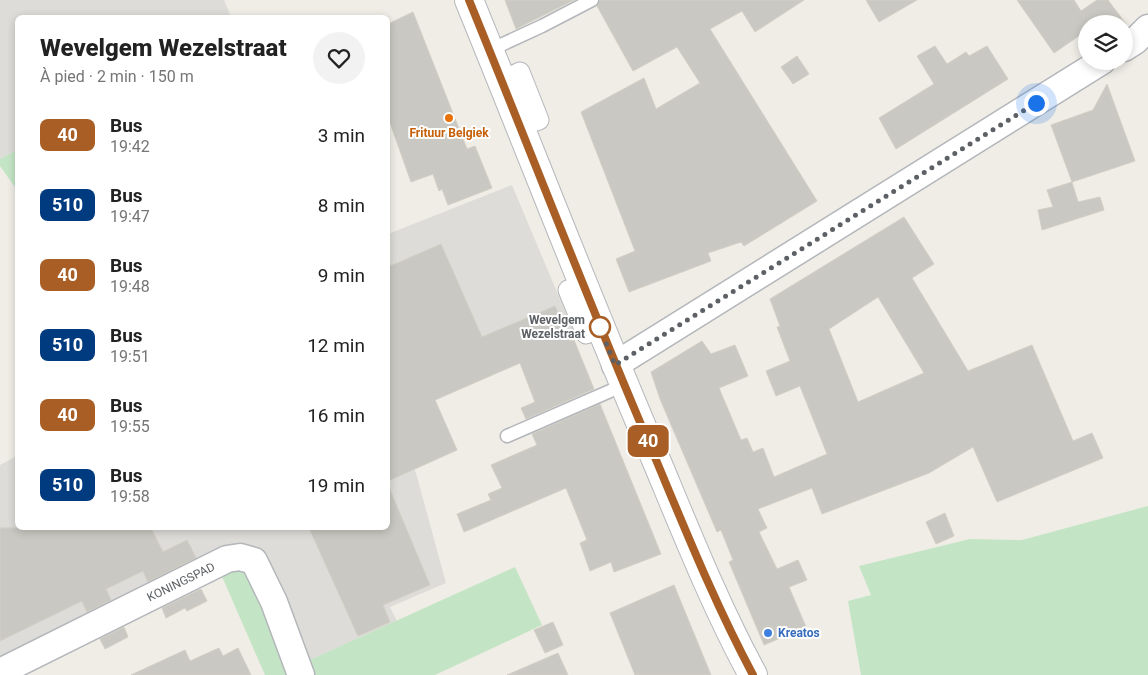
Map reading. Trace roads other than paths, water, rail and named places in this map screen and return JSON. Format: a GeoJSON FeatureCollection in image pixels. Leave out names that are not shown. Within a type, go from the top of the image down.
{"type":"FeatureCollection","features":[{"type":"Feature","properties":{"kind":"main road"},"geometry":{"type":"LineString","coordinates":[[469,0],[619,375],[743,663],[754,675]]}},
{"type":"Feature","properties":{"kind":"street"},"geometry":{"type":"LineString","coordinates":[[1133,42],[1148,28]]}},
{"type":"Feature","properties":{"kind":"street"},"geometry":{"type":"LineString","coordinates":[[619,375],[1088,70]]}},
{"type":"Feature","properties":{"kind":"street","name":"KONINGSPAD"},"geometry":{"type":"LineString","coordinates":[[0,672],[227,559],[240,558],[254,562],[274,602],[301,675]]}},
{"type":"Feature","properties":{"kind":"lane"},"geometry":{"type":"LineString","coordinates":[[490,50],[592,0]]}},
{"type":"Feature","properties":{"kind":"lane"},"geometry":{"type":"LineString","coordinates":[[507,436],[619,375]]}},
{"type":"Feature","properties":{"kind":"place","name":"Frituur Belgiek"},"geometry":{"type":"Point","coordinates":[449,118]}},
{"type":"Feature","properties":{"kind":"place","name":"Wevelgem Wezelstraat"},"geometry":{"type":"Point","coordinates":[600,327]}},
{"type":"Feature","properties":{"kind":"place","name":"Kreatos"},"geometry":{"type":"Point","coordinates":[768,633]}}]}
